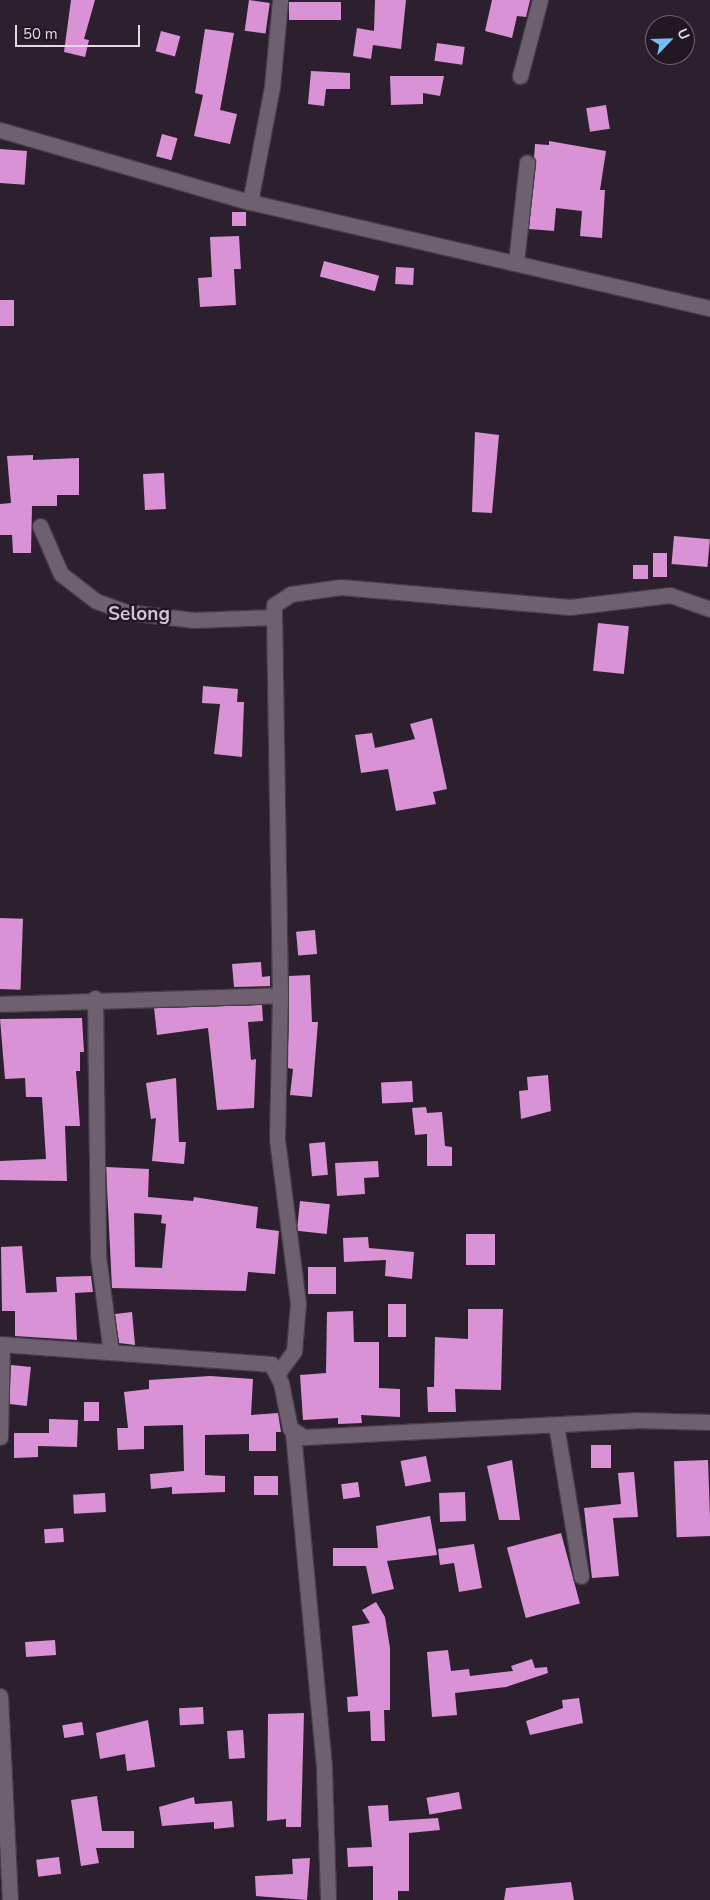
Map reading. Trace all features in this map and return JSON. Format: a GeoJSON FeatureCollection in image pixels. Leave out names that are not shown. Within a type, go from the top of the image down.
{"type":"FeatureCollection","features":[{"type":"Feature","properties":{"kind":"street"},"geometry":{"type":"LineString","coordinates":[[250,202],[272,87],[280,0]]}},
{"type":"Feature","properties":{"kind":"street"},"geometry":{"type":"LineString","coordinates":[[520,76],[540,0]]}},
{"type":"Feature","properties":{"kind":"street"},"geometry":{"type":"LineString","coordinates":[[0,130],[250,202],[710,308]]}},
{"type":"Feature","properties":{"kind":"street"},"geometry":{"type":"LineString","coordinates":[[516,262],[527,163]]}},
{"type":"Feature","properties":{"kind":"street"},"geometry":{"type":"LineString","coordinates":[[40,526],[61,574],[96,601],[127,612],[194,620],[274,617]]}},
{"type":"Feature","properties":{"kind":"street"},"geometry":{"type":"LineString","coordinates":[[278,1373],[294,1351],[298,1303],[291,1223],[278,1168],[280,995],[274,617],[279,598],[341,587],[570,607],[609,605],[648,594],[670,595],[710,609]]}},
{"type":"Feature","properties":{"kind":"street"},"geometry":{"type":"LineString","coordinates":[[0,1004],[95,998],[280,995]]}},
{"type":"Feature","properties":{"kind":"street"},"geometry":{"type":"LineString","coordinates":[[95,998],[98,1268],[111,1352]]}},
{"type":"Feature","properties":{"kind":"street"},"geometry":{"type":"LineString","coordinates":[[0,1437],[1,1344],[264,1362],[278,1373],[293,1433],[324,1770],[328,1900]]}},
{"type":"Feature","properties":{"kind":"street"},"geometry":{"type":"LineString","coordinates":[[293,1433],[316,1438],[556,1425],[710,1422]]}},
{"type":"Feature","properties":{"kind":"street"},"geometry":{"type":"LineString","coordinates":[[556,1425],[581,1576]]}},
{"type":"Feature","properties":{"kind":"street"},"geometry":{"type":"LineString","coordinates":[[0,1696],[10,1900]]}},
{"type":"Feature","properties":{"kind":"building"},"geometry":{"type":"Polygon","coordinates":[[[71,0],[95,0],[84,39],[89,40],[85,57],[64,52],[71,0]]]}},
{"type":"Feature","properties":{"kind":"building"},"geometry":{"type":"Polygon","coordinates":[[[249,0],[270,3],[265,34],[245,31],[249,0]]]}},
{"type":"Feature","properties":{"kind":"building"},"geometry":{"type":"Polygon","coordinates":[[[375,0],[406,0],[401,49],[373,45],[371,59],[353,56],[357,28],[374,31],[375,0]]]}},
{"type":"Feature","properties":{"kind":"building"},"geometry":{"type":"Polygon","coordinates":[[[492,0],[530,0],[526,17],[517,16],[512,38],[485,31],[492,0]]]}},
{"type":"Feature","properties":{"kind":"building"},"geometry":{"type":"Polygon","coordinates":[[[289,2],[341,2],[341,20],[289,20],[289,2]]]}},
{"type":"Feature","properties":{"kind":"building"},"geometry":{"type":"Polygon","coordinates":[[[205,29],[234,33],[220,110],[237,114],[230,144],[194,136],[203,95],[195,93],[205,29]]]}},
{"type":"Feature","properties":{"kind":"building"},"geometry":{"type":"Polygon","coordinates":[[[161,31],[180,36],[175,56],[156,51],[161,31]]]}},
{"type":"Feature","properties":{"kind":"building"},"geometry":{"type":"Polygon","coordinates":[[[437,43],[465,47],[462,65],[434,61],[437,43]]]}},
{"type":"Feature","properties":{"kind":"building"},"geometry":{"type":"Polygon","coordinates":[[[311,71],[350,73],[350,89],[326,89],[324,106],[308,104],[311,71]]]}},
{"type":"Feature","properties":{"kind":"building"},"geometry":{"type":"Polygon","coordinates":[[[390,76],[444,76],[440,96],[423,93],[423,104],[391,105],[390,76]]]}},
{"type":"Feature","properties":{"kind":"building"},"geometry":{"type":"Polygon","coordinates":[[[606,105],[610,129],[590,132],[586,108],[606,105]]]}},
{"type":"Feature","properties":{"kind":"building"},"geometry":{"type":"Polygon","coordinates":[[[162,134],[177,138],[172,160],[156,156],[162,134]]]}},
{"type":"Feature","properties":{"kind":"building"},"geometry":{"type":"Polygon","coordinates":[[[549,141],[606,151],[600,190],[605,190],[602,238],[580,236],[582,211],[556,208],[554,231],[529,229],[535,144],[549,145],[549,141]]]}},
{"type":"Feature","properties":{"kind":"building"},"geometry":{"type":"Polygon","coordinates":[[[0,149],[27,151],[25,185],[0,183],[0,149]]]}},
{"type":"Feature","properties":{"kind":"building"},"geometry":{"type":"Polygon","coordinates":[[[232,212],[246,212],[246,226],[232,226],[232,212]]]}},
{"type":"Feature","properties":{"kind":"building"},"geometry":{"type":"Polygon","coordinates":[[[239,236],[241,269],[234,269],[236,305],[200,307],[198,278],[212,277],[210,237],[239,236]]]}},
{"type":"Feature","properties":{"kind":"building"},"geometry":{"type":"Polygon","coordinates":[[[324,261],[379,276],[375,291],[320,276],[324,261]]]}},
{"type":"Feature","properties":{"kind":"building"},"geometry":{"type":"Polygon","coordinates":[[[396,267],[414,268],[413,285],[395,284],[396,267]]]}},
{"type":"Feature","properties":{"kind":"building"},"geometry":{"type":"Polygon","coordinates":[[[0,300],[14,300],[14,326],[0,326],[0,300]]]}},
{"type":"Feature","properties":{"kind":"building"},"geometry":{"type":"Polygon","coordinates":[[[475,432],[499,435],[492,513],[472,512],[475,432]]]}},
{"type":"Feature","properties":{"kind":"building"},"geometry":{"type":"Polygon","coordinates":[[[33,455],[33,460],[79,458],[79,495],[57,495],[57,506],[32,506],[31,553],[13,553],[12,535],[0,535],[0,504],[11,503],[7,456],[33,455]]]}},
{"type":"Feature","properties":{"kind":"building"},"geometry":{"type":"Polygon","coordinates":[[[164,473],[166,509],[145,510],[143,474],[164,473]]]}},
{"type":"Feature","properties":{"kind":"building"},"geometry":{"type":"Polygon","coordinates":[[[674,536],[710,539],[707,567],[672,564],[674,536]]]}},
{"type":"Feature","properties":{"kind":"building"},"geometry":{"type":"Polygon","coordinates":[[[653,553],[667,553],[667,577],[653,577],[653,553]]]}},
{"type":"Feature","properties":{"kind":"building"},"geometry":{"type":"Polygon","coordinates":[[[633,565],[648,565],[648,579],[633,579],[633,565]]]}},
{"type":"Feature","properties":{"kind":"building"},"geometry":{"type":"Polygon","coordinates":[[[598,623],[629,626],[624,674],[593,671],[598,623]]]}},
{"type":"Feature","properties":{"kind":"building"},"geometry":{"type":"Polygon","coordinates":[[[203,686],[238,689],[237,702],[244,702],[242,757],[214,754],[220,704],[202,703],[203,686]]]}},
{"type":"Feature","properties":{"kind":"building"},"geometry":{"type":"Polygon","coordinates":[[[432,718],[447,789],[433,792],[436,804],[396,811],[388,769],[361,773],[355,735],[372,733],[375,748],[415,739],[410,724],[432,718]]]}},
{"type":"Feature","properties":{"kind":"building"},"geometry":{"type":"Polygon","coordinates":[[[0,918],[23,919],[21,990],[0,989],[0,918]]]}},
{"type":"Feature","properties":{"kind":"building"},"geometry":{"type":"Polygon","coordinates":[[[315,930],[317,954],[298,956],[296,932],[315,930]]]}},
{"type":"Feature","properties":{"kind":"building"},"geometry":{"type":"Polygon","coordinates":[[[261,962],[262,977],[270,976],[270,986],[234,987],[232,964],[261,962]]]}},
{"type":"Feature","properties":{"kind":"building"},"geometry":{"type":"Polygon","coordinates":[[[310,975],[312,1022],[318,1022],[312,1097],[290,1095],[293,1069],[288,1068],[289,976],[310,975]]]}},
{"type":"Feature","properties":{"kind":"building"},"geometry":{"type":"Polygon","coordinates":[[[262,1005],[263,1021],[248,1022],[251,1060],[256,1059],[254,1108],[217,1110],[208,1028],[157,1035],[154,1008],[262,1005]]]}},
{"type":"Feature","properties":{"kind":"building"},"geometry":{"type":"Polygon","coordinates":[[[82,1018],[84,1052],[80,1052],[80,1071],[76,1071],[80,1126],[65,1126],[67,1181],[0,1180],[0,1161],[46,1159],[42,1097],[26,1097],[25,1078],[5,1079],[0,1019],[82,1018]]]}},
{"type":"Feature","properties":{"kind":"building"},"geometry":{"type":"Polygon","coordinates":[[[548,1075],[551,1111],[521,1119],[519,1091],[528,1090],[527,1077],[548,1075]]]}},
{"type":"Feature","properties":{"kind":"building"},"geometry":{"type":"Polygon","coordinates":[[[176,1078],[179,1142],[186,1142],[184,1164],[152,1161],[156,1118],[151,1119],[146,1083],[176,1078]]]}},
{"type":"Feature","properties":{"kind":"building"},"geometry":{"type":"Polygon","coordinates":[[[412,1081],[413,1102],[382,1104],[381,1083],[412,1081]]]}},
{"type":"Feature","properties":{"kind":"building"},"geometry":{"type":"Polygon","coordinates":[[[426,1107],[427,1113],[442,1112],[445,1146],[452,1147],[452,1166],[427,1166],[427,1134],[415,1135],[412,1108],[426,1107]]]}},
{"type":"Feature","properties":{"kind":"building"},"geometry":{"type":"Polygon","coordinates":[[[325,1142],[328,1175],[312,1176],[309,1143],[325,1142]]]}},
{"type":"Feature","properties":{"kind":"building"},"geometry":{"type":"Polygon","coordinates":[[[378,1161],[379,1177],[364,1178],[365,1194],[337,1196],[335,1163],[378,1161]]]}},
{"type":"Feature","properties":{"kind":"building"},"geometry":{"type":"Polygon","coordinates":[[[106,1167],[149,1169],[148,1197],[193,1201],[194,1197],[258,1207],[256,1228],[279,1231],[275,1274],[248,1272],[246,1291],[112,1288],[106,1167]],[[134,1213],[135,1267],[162,1268],[166,1224],[161,1223],[162,1215],[134,1213]]]}},
{"type":"Feature","properties":{"kind":"building"},"geometry":{"type":"Polygon","coordinates":[[[300,1201],[330,1204],[327,1234],[297,1231],[300,1201]]]}},
{"type":"Feature","properties":{"kind":"building"},"geometry":{"type":"Polygon","coordinates":[[[466,1234],[495,1234],[495,1265],[466,1265],[466,1234]]]}},
{"type":"Feature","properties":{"kind":"building"},"geometry":{"type":"Polygon","coordinates":[[[368,1237],[369,1248],[414,1252],[412,1279],[385,1276],[386,1260],[344,1262],[343,1238],[368,1237]]]}},
{"type":"Feature","properties":{"kind":"building"},"geometry":{"type":"Polygon","coordinates":[[[22,1246],[26,1293],[57,1292],[56,1277],[91,1276],[93,1292],[75,1293],[77,1340],[15,1336],[15,1311],[2,1311],[1,1247],[22,1246]]]}},
{"type":"Feature","properties":{"kind":"building"},"geometry":{"type":"Polygon","coordinates":[[[308,1267],[336,1267],[336,1294],[308,1294],[308,1267]]]}},
{"type":"Feature","properties":{"kind":"building"},"geometry":{"type":"Polygon","coordinates":[[[388,1304],[406,1304],[406,1337],[388,1337],[388,1304]]]}},
{"type":"Feature","properties":{"kind":"building"},"geometry":{"type":"Polygon","coordinates":[[[468,1309],[503,1309],[501,1390],[455,1389],[456,1412],[428,1412],[427,1387],[434,1387],[435,1337],[468,1339],[468,1309]]]}},
{"type":"Feature","properties":{"kind":"building"},"geometry":{"type":"Polygon","coordinates":[[[353,1311],[354,1342],[379,1342],[379,1388],[400,1389],[400,1417],[361,1415],[362,1423],[338,1424],[338,1418],[303,1420],[300,1375],[326,1373],[327,1312],[353,1311]]]}},
{"type":"Feature","properties":{"kind":"building"},"geometry":{"type":"Polygon","coordinates":[[[132,1312],[135,1345],[119,1343],[115,1314],[132,1312]]]}},
{"type":"Feature","properties":{"kind":"building"},"geometry":{"type":"Polygon","coordinates":[[[11,1365],[31,1367],[27,1406],[7,1404],[11,1365]]]}},
{"type":"Feature","properties":{"kind":"building"},"geometry":{"type":"Polygon","coordinates":[[[210,1376],[253,1379],[251,1415],[278,1413],[281,1432],[276,1432],[276,1451],[249,1451],[249,1434],[205,1435],[205,1475],[225,1476],[225,1492],[172,1494],[172,1487],[151,1489],[150,1474],[184,1471],[183,1425],[144,1426],[144,1449],[118,1450],[117,1428],[128,1428],[124,1392],[149,1389],[149,1380],[210,1376]]]}},
{"type":"Feature","properties":{"kind":"building"},"geometry":{"type":"Polygon","coordinates":[[[84,1402],[99,1402],[99,1421],[84,1421],[84,1402]]]}},
{"type":"Feature","properties":{"kind":"building"},"geometry":{"type":"Polygon","coordinates":[[[49,1419],[78,1420],[77,1447],[38,1446],[38,1457],[14,1458],[14,1433],[49,1433],[49,1419]]]}},
{"type":"Feature","properties":{"kind":"building"},"geometry":{"type":"Polygon","coordinates":[[[591,1445],[611,1445],[611,1468],[591,1468],[591,1445]]]}},
{"type":"Feature","properties":{"kind":"building"},"geometry":{"type":"Polygon","coordinates":[[[426,1456],[431,1482],[405,1486],[400,1461],[426,1456]]]}},
{"type":"Feature","properties":{"kind":"building"},"geometry":{"type":"Polygon","coordinates":[[[512,1460],[520,1520],[499,1520],[487,1466],[512,1460]]]}},
{"type":"Feature","properties":{"kind":"building"},"geometry":{"type":"Polygon","coordinates":[[[708,1460],[710,1536],[677,1537],[674,1461],[708,1460]]]}},
{"type":"Feature","properties":{"kind":"building"},"geometry":{"type":"Polygon","coordinates":[[[634,1472],[638,1517],[613,1518],[619,1576],[592,1578],[584,1508],[621,1504],[618,1473],[634,1472]]]}},
{"type":"Feature","properties":{"kind":"building"},"geometry":{"type":"Polygon","coordinates":[[[254,1476],[278,1476],[278,1495],[254,1495],[254,1476]]]}},
{"type":"Feature","properties":{"kind":"building"},"geometry":{"type":"Polygon","coordinates":[[[358,1482],[360,1497],[343,1499],[341,1484],[358,1482]]]}},
{"type":"Feature","properties":{"kind":"building"},"geometry":{"type":"Polygon","coordinates":[[[465,1492],[466,1521],[440,1522],[439,1493],[465,1492]]]}},
{"type":"Feature","properties":{"kind":"building"},"geometry":{"type":"Polygon","coordinates":[[[105,1493],[106,1512],[74,1514],[73,1495],[105,1493]]]}},
{"type":"Feature","properties":{"kind":"building"},"geometry":{"type":"Polygon","coordinates":[[[430,1516],[437,1555],[387,1561],[394,1589],[372,1594],[366,1566],[333,1566],[333,1548],[378,1548],[376,1526],[430,1516]]]}},
{"type":"Feature","properties":{"kind":"building"},"geometry":{"type":"Polygon","coordinates":[[[63,1528],[64,1542],[45,1543],[44,1529],[63,1528]]]}},
{"type":"Feature","properties":{"kind":"building"},"geometry":{"type":"Polygon","coordinates":[[[561,1533],[580,1604],[526,1618],[507,1547],[561,1533]]]}},
{"type":"Feature","properties":{"kind":"building"},"geometry":{"type":"Polygon","coordinates":[[[474,1544],[482,1588],[459,1592],[454,1563],[440,1565],[438,1549],[474,1544]]]}},
{"type":"Feature","properties":{"kind":"building"},"geometry":{"type":"Polygon","coordinates":[[[376,1602],[385,1617],[390,1648],[390,1710],[384,1710],[385,1741],[371,1741],[370,1711],[348,1712],[347,1697],[358,1696],[352,1626],[370,1623],[362,1610],[376,1602]]]}},
{"type":"Feature","properties":{"kind":"building"},"geometry":{"type":"Polygon","coordinates":[[[55,1640],[56,1655],[26,1657],[25,1642],[55,1640]]]}},
{"type":"Feature","properties":{"kind":"building"},"geometry":{"type":"Polygon","coordinates":[[[448,1650],[451,1671],[469,1669],[470,1676],[513,1671],[511,1666],[532,1659],[535,1668],[547,1667],[548,1673],[506,1687],[455,1693],[457,1715],[432,1717],[427,1652],[448,1650]]]}},
{"type":"Feature","properties":{"kind":"building"},"geometry":{"type":"Polygon","coordinates":[[[579,1698],[583,1723],[530,1735],[526,1721],[563,1708],[562,1700],[579,1698]]]}},
{"type":"Feature","properties":{"kind":"building"},"geometry":{"type":"Polygon","coordinates":[[[203,1707],[204,1724],[180,1725],[179,1708],[203,1707]]]}},
{"type":"Feature","properties":{"kind":"building"},"geometry":{"type":"Polygon","coordinates":[[[304,1713],[301,1827],[286,1827],[286,1819],[267,1821],[268,1714],[304,1713]]]}},
{"type":"Feature","properties":{"kind":"building"},"geometry":{"type":"Polygon","coordinates":[[[148,1720],[155,1767],[127,1771],[125,1754],[100,1759],[96,1733],[148,1720]]]}},
{"type":"Feature","properties":{"kind":"building"},"geometry":{"type":"Polygon","coordinates":[[[82,1722],[84,1735],[64,1738],[62,1725],[82,1722]]]}},
{"type":"Feature","properties":{"kind":"building"},"geometry":{"type":"Polygon","coordinates":[[[243,1730],[245,1758],[229,1759],[227,1731],[243,1730]]]}},
{"type":"Feature","properties":{"kind":"building"},"geometry":{"type":"Polygon","coordinates":[[[459,1792],[462,1809],[429,1814],[427,1798],[459,1792]]]}},
{"type":"Feature","properties":{"kind":"building"},"geometry":{"type":"Polygon","coordinates":[[[97,1796],[102,1831],[134,1831],[134,1848],[96,1848],[99,1863],[81,1866],[71,1800],[97,1796]]]}},
{"type":"Feature","properties":{"kind":"building"},"geometry":{"type":"Polygon","coordinates":[[[194,1797],[195,1804],[232,1801],[234,1827],[214,1829],[214,1822],[162,1826],[159,1807],[194,1797]]]}},
{"type":"Feature","properties":{"kind":"building"},"geometry":{"type":"Polygon","coordinates":[[[388,1805],[389,1821],[438,1818],[440,1830],[409,1833],[409,1891],[398,1891],[398,1900],[373,1900],[373,1866],[348,1867],[347,1848],[372,1847],[368,1806],[388,1805]]]}},
{"type":"Feature","properties":{"kind":"building"},"geometry":{"type":"Polygon","coordinates":[[[59,1857],[61,1874],[38,1877],[36,1860],[59,1857]]]}},
{"type":"Feature","properties":{"kind":"building"},"geometry":{"type":"Polygon","coordinates":[[[310,1858],[307,1900],[256,1896],[255,1876],[293,1874],[292,1859],[310,1858]]]}},
{"type":"Feature","properties":{"kind":"building"},"geometry":{"type":"Polygon","coordinates":[[[571,1882],[574,1900],[504,1900],[506,1888],[571,1882]]]}},
{"type":"Feature","properties":{"kind":"district","name":"Selong"},"geometry":{"type":"Point","coordinates":[139,615]}}]}
